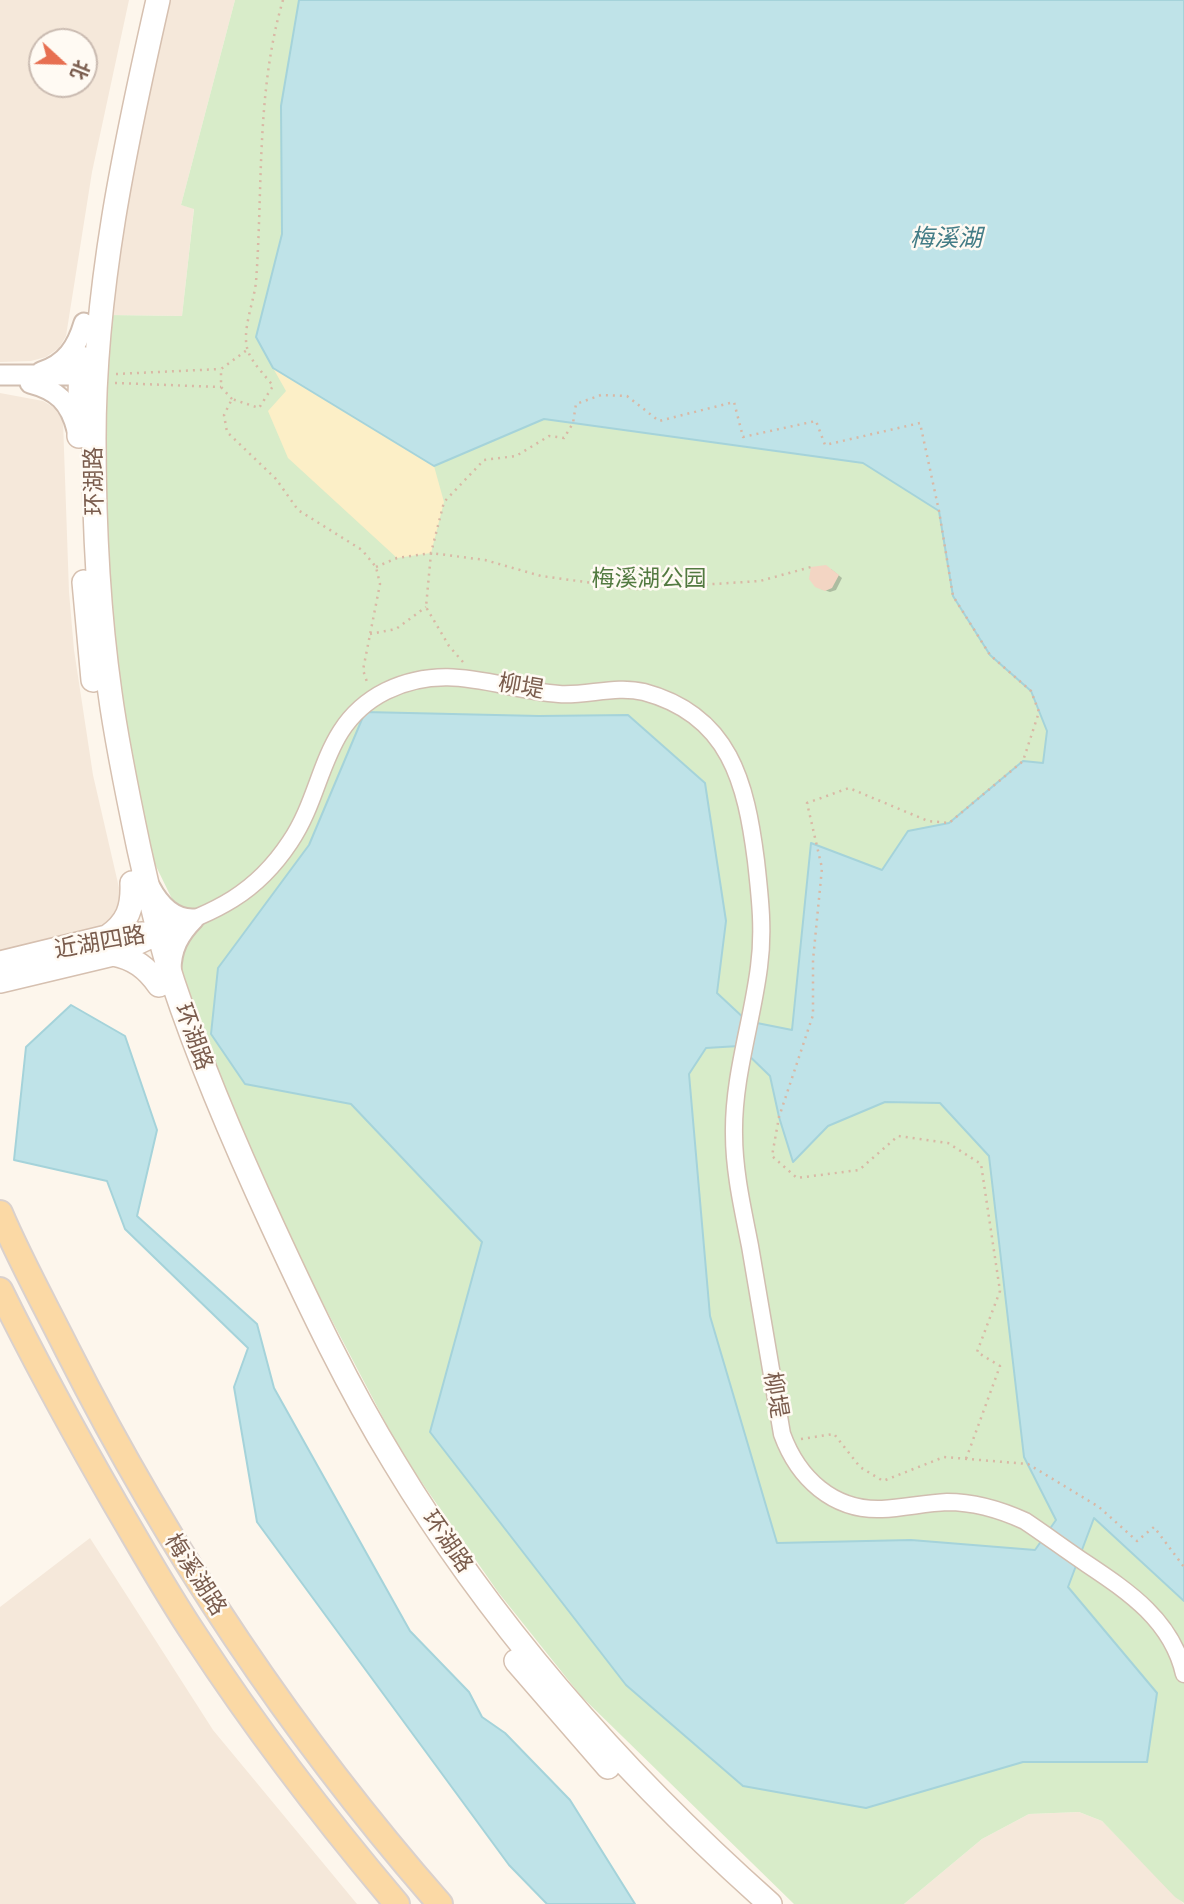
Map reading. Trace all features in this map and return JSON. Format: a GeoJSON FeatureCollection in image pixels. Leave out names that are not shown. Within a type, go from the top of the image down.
{"type":"FeatureCollection","features":[{"type":"Feature","properties":{"kind":"main road","name":"环湖路"},"geometry":{"type":"LineString","coordinates":[[142,0],[104,171],[84,323],[98,570],[108,678],[139,881],[150,935],[209,1122],[269,1256],[346,1409],[403,1505],[475,1608],[536,1686],[636,1797],[747,1904]]}},
{"type":"Feature","properties":{"kind":"main road","name":"环湖路"},"geometry":{"type":"LineString","coordinates":[[139,881],[105,755],[87,628],[79,440],[116,193],[158,0]]}},
{"type":"Feature","properties":{"kind":"main road"},"geometry":{"type":"LineString","coordinates":[[139,881],[126,920],[110,946],[165,981]]}},
{"type":"Feature","properties":{"kind":"main road","name":"近湖四路"},"geometry":{"type":"LineString","coordinates":[[0,981],[150,935]]}},
{"type":"Feature","properties":{"kind":"main road","name":"近湖四路"},"geometry":{"type":"LineString","coordinates":[[0,963],[110,946]]}},
{"type":"Feature","properties":{"kind":"main road","name":"环湖路"},"geometry":{"type":"LineString","coordinates":[[165,981],[265,1211],[347,1380],[394,1463],[440,1534],[529,1654],[639,1778],[770,1904]]}},
{"type":"Feature","properties":{"kind":"main road","name":"梅溪湖路"},"geometry":{"type":"LineString","coordinates":[[0,1213],[110,1433],[143,1492],[217,1610],[310,1743],[440,1904]]}},
{"type":"Feature","properties":{"kind":"main road","name":"梅溪湖路"},"geometry":{"type":"LineString","coordinates":[[0,1290],[6,1310],[40,1372],[195,1636],[286,1763],[397,1904]]}},
{"type":"Feature","properties":{"kind":"street"},"geometry":{"type":"LineString","coordinates":[[0,383],[30,379],[60,364],[79,340],[84,323]]}},
{"type":"Feature","properties":{"kind":"street"},"geometry":{"type":"LineString","coordinates":[[0,375],[30,379],[88,379]]}},
{"type":"Feature","properties":{"kind":"street"},"geometry":{"type":"LineString","coordinates":[[30,379],[66,402],[72,412],[79,440]]}},
{"type":"Feature","properties":{"kind":"street","name":"柳堤"},"geometry":{"type":"LineString","coordinates":[[150,935],[219,909],[244,892],[292,840],[304,818],[330,748],[347,721],[379,695],[408,683],[462,677],[563,694],[627,690],[644,692],[690,714],[709,728],[731,759],[750,817],[762,911],[759,969],[741,1058],[735,1104],[736,1164],[789,1454],[817,1488],[848,1504],[882,1509],[949,1502],[1010,1514],[1042,1532],[1122,1587],[1159,1620],[1170,1637],[1184,1674]]}},
{"type":"Feature","properties":{"kind":"street"},"geometry":{"type":"LineString","coordinates":[[139,881],[169,911],[186,920],[194,919]]}},
{"type":"Feature","properties":{"kind":"street"},"geometry":{"type":"LineString","coordinates":[[165,981],[178,938],[194,919]]}},
{"type":"Feature","properties":{"kind":"path"},"geometry":{"type":"LineString","coordinates":[[88,379],[220,387],[232,399],[259,408],[273,386],[247,350],[247,322],[255,290],[260,160],[272,35],[283,0]]}},
{"type":"Feature","properties":{"kind":"path"},"geometry":{"type":"LineString","coordinates":[[88,379],[221,369],[247,350]]}},
{"type":"Feature","properties":{"kind":"path"},"geometry":{"type":"LineString","coordinates":[[220,387],[221,369]]}},
{"type":"Feature","properties":{"kind":"path"},"geometry":{"type":"LineString","coordinates":[[476,678],[449,646],[426,607],[431,553],[444,502],[484,460],[516,456],[549,436],[564,438],[573,423],[576,404],[601,395],[627,396],[659,421],[734,402],[743,437],[816,421],[825,445],[920,422],[953,596],[990,655],[1031,691],[1039,712],[1023,761],[950,823],[928,821],[849,788],[807,803],[818,846],[821,885],[813,960],[813,1015],[779,1117],[772,1156],[797,1178],[859,1170],[898,1136],[948,1143],[981,1164],[1000,1291],[976,1352],[1000,1366],[966,1459]]}},
{"type":"Feature","properties":{"kind":"path"},"geometry":{"type":"LineString","coordinates":[[232,399],[224,415],[227,432],[276,479],[298,510],[362,550],[376,567],[380,583],[363,670],[366,683],[379,695]]}},
{"type":"Feature","properties":{"kind":"path"},"geometry":{"type":"LineString","coordinates":[[376,567],[397,558],[431,553],[485,560],[541,576],[637,589],[760,581],[811,567]]}},
{"type":"Feature","properties":{"kind":"path"},"geometry":{"type":"LineString","coordinates":[[370,634],[396,629],[426,607]]}},
{"type":"Feature","properties":{"kind":"path"},"geometry":{"type":"LineString","coordinates":[[785,1441],[834,1434],[860,1467],[883,1481],[944,1457],[1028,1464],[1099,1507],[1137,1541],[1154,1527],[1184,1567]]}},
{"type":"Feature","properties":{"kind":"shaded area"},"geometry":{"type":"Polygon","coordinates":[[[0,0],[129,0],[92,172],[66,336],[59,348],[46,357],[31,361],[0,362],[0,0]]]}},
{"type":"Feature","properties":{"kind":"shaded area"},"geometry":{"type":"Polygon","coordinates":[[[171,0],[235,0],[181,205],[194,208],[182,316],[108,315],[138,136],[171,0]]]}},
{"type":"Feature","properties":{"kind":"shaded area"},"geometry":{"type":"Polygon","coordinates":[[[0,393],[43,401],[55,408],[63,421],[69,592],[74,650],[93,775],[120,892],[120,904],[103,928],[0,957],[0,393]]]}},
{"type":"Feature","properties":{"kind":"shaded area"},"geometry":{"type":"Polygon","coordinates":[[[90,1538],[213,1730],[357,1904],[0,1904],[0,1607],[90,1538]]]}},
{"type":"Feature","properties":{"kind":"shaded area"},"geometry":{"type":"Polygon","coordinates":[[[1079,1812],[1102,1821],[1184,1904],[904,1904],[982,1839],[1029,1814],[1079,1812]]]}},
{"type":"Feature","properties":{"kind":"green space","name":"梅溪湖"},"geometry":{"type":"Polygon","coordinates":[[[235,0],[1184,0],[1184,1903],[1175,1897],[1102,1821],[1079,1812],[1029,1814],[982,1839],[904,1904],[794,1904],[581,1696],[498,1592],[402,1454],[285,1231],[205,1049],[181,974],[181,961],[192,911],[172,899],[153,860],[121,706],[104,501],[108,315],[182,316],[194,209],[181,205],[235,0]]]}},
{"type":"Feature","properties":{"kind":"sand"},"geometry":{"type":"Polygon","coordinates":[[[273,368],[434,466],[444,502],[431,553],[397,558],[288,458],[268,411],[286,391],[273,368]]]}},
{"type":"Feature","properties":{"kind":"water","name":"梅溪湖"},"geometry":{"type":"Polygon","coordinates":[[[299,0],[1184,0],[1184,1601],[1094,1518],[1068,1587],[1157,1693],[1147,1762],[1023,1762],[866,1808],[743,1786],[626,1685],[430,1432],[482,1242],[351,1104],[245,1084],[211,1034],[218,968],[309,845],[365,712],[628,715],[705,783],[726,921],[717,993],[747,1021],[792,1030],[811,843],[882,870],[908,831],[949,823],[1023,761],[1043,763],[1047,731],[1031,691],[990,655],[953,596],[939,511],[863,463],[544,419],[434,466],[273,368],[256,337],[282,234],[281,106],[299,0]],[[739,1046],[706,1048],[689,1074],[710,1316],[777,1543],[911,1540],[1035,1550],[1056,1520],[1024,1457],[989,1156],[940,1103],[885,1102],[828,1126],[793,1162],[770,1076],[739,1046]]]}},
{"type":"Feature","properties":{"kind":"water"},"geometry":{"type":"Polygon","coordinates":[[[71,1005],[125,1036],[157,1130],[137,1216],[257,1324],[274,1388],[410,1631],[469,1692],[482,1717],[505,1733],[570,1800],[635,1904],[547,1904],[509,1865],[257,1522],[234,1387],[248,1348],[125,1229],[107,1181],[14,1160],[26,1047],[71,1005]]]}},
{"type":"Feature","properties":{"kind":"building"},"geometry":{"type":"Polygon","coordinates":[[[826,565],[839,575],[832,588],[825,591],[815,587],[809,579],[811,567],[826,565]]]}},
{"type":"Feature","properties":{"kind":"park label","name":"梅溪湖公园"},"geometry":{"type":"Point","coordinates":[649,579]}}]}
